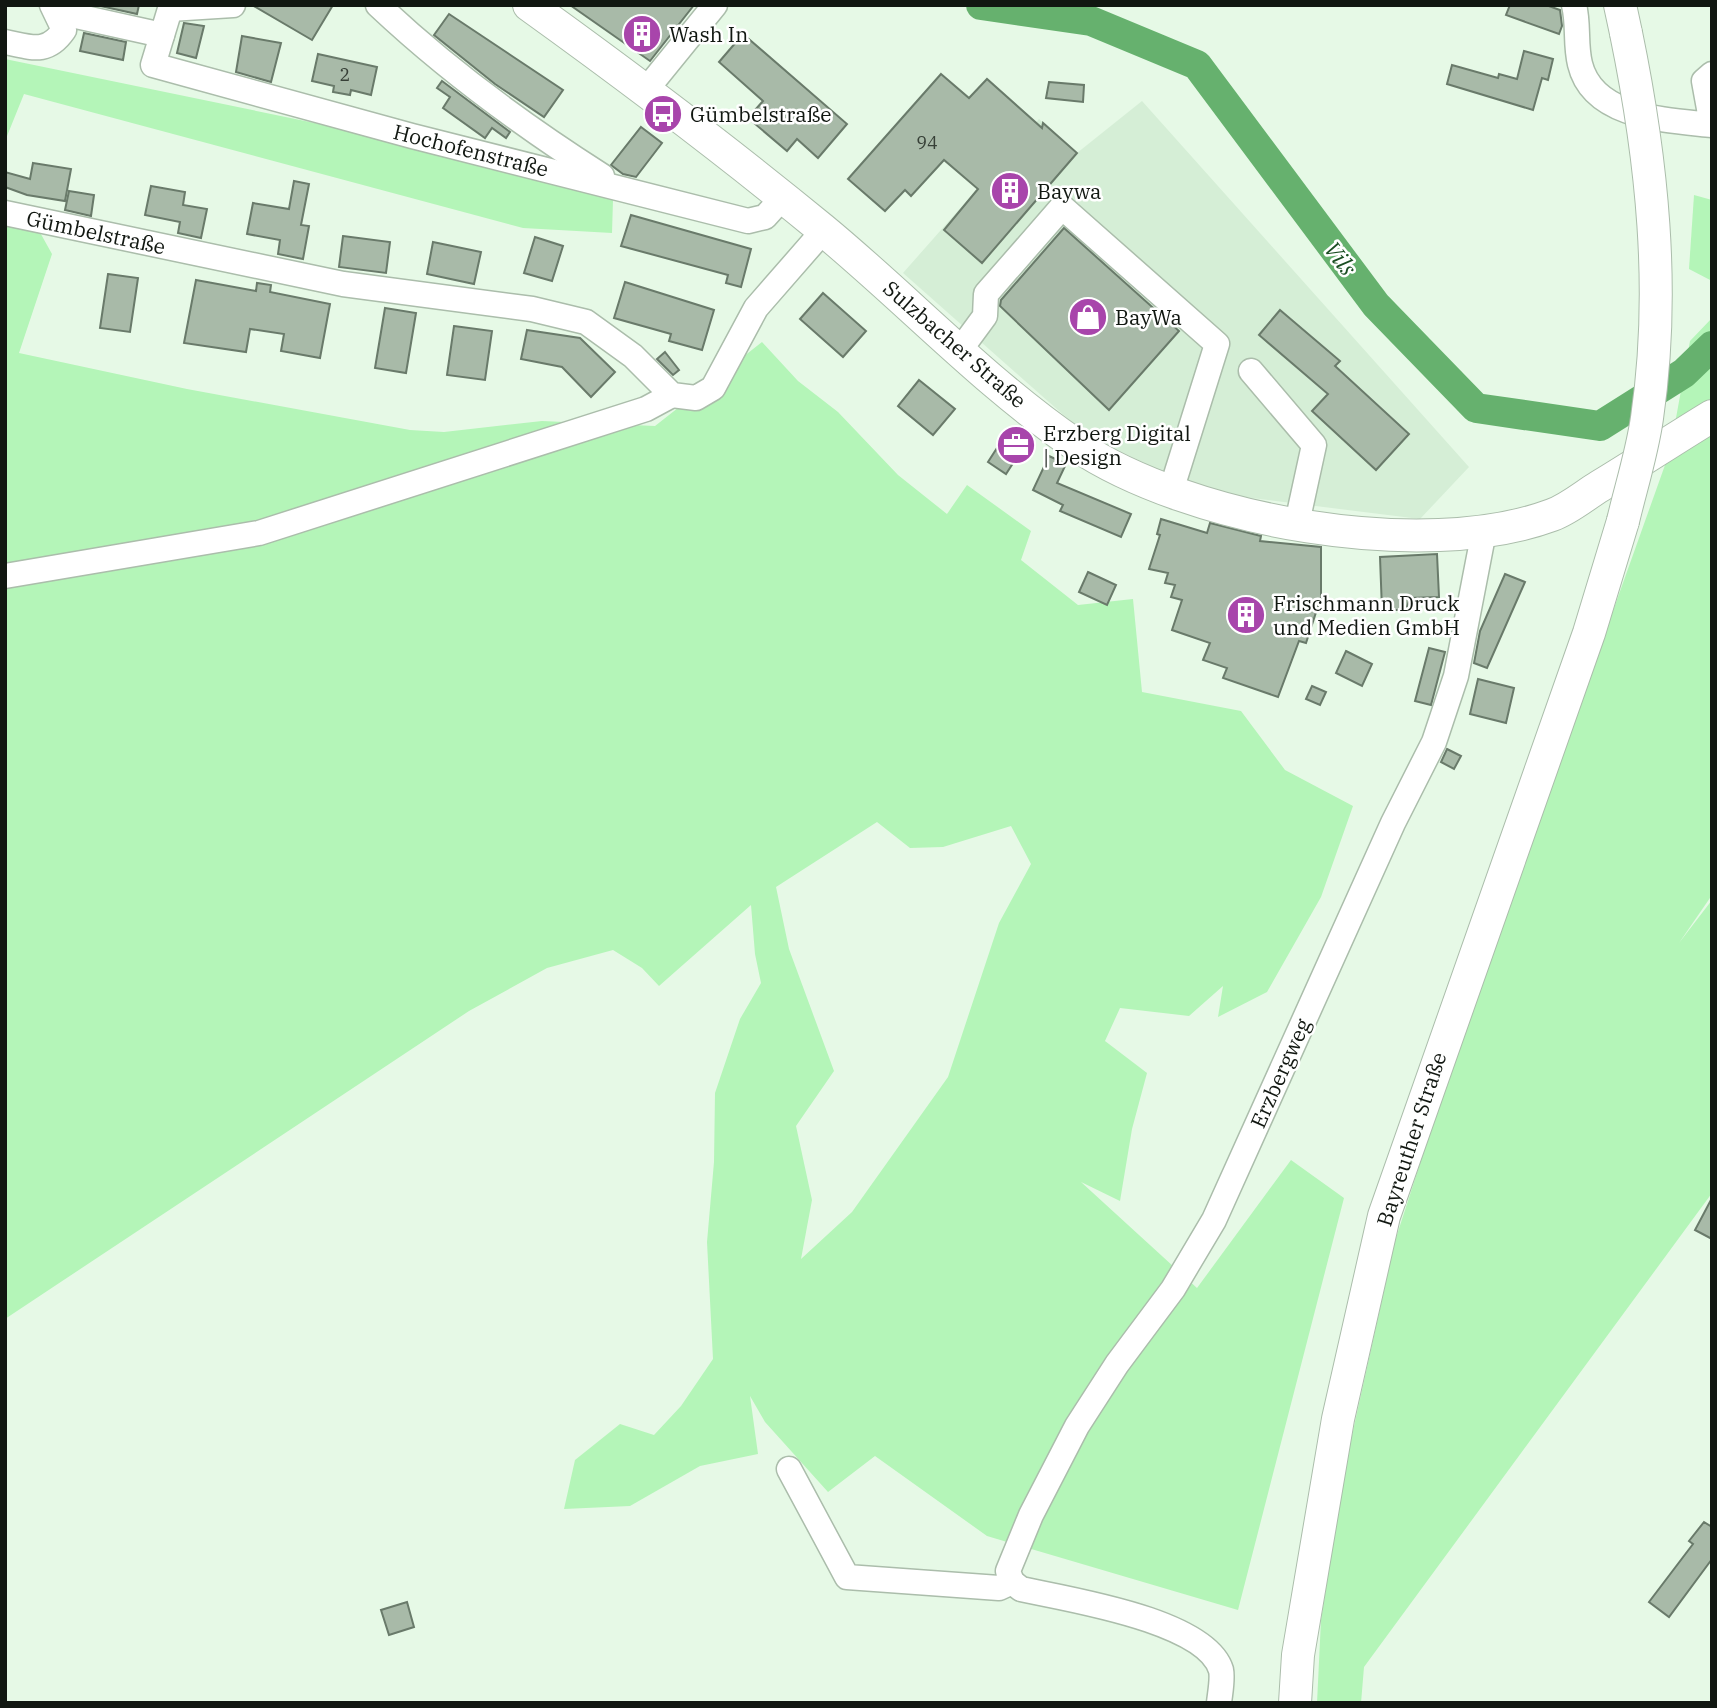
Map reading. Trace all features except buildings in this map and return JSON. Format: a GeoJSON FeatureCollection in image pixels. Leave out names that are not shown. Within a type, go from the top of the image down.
{"type":"FeatureCollection","features":[{"type":"Feature","properties":{"kind":"main road","name":"Sulzbacher Straße"},"geometry":{"type":"LineString","coordinates":[[529,5],[646,90],[783,197],[960,350],[1076,445],[1119,470],[1210,505],[1347,532],[1398,535],[1484,531],[1554,514],[1712,416]]}},
{"type":"Feature","properties":{"kind":"main road","name":"Bayreuther Straße"},"geometry":{"type":"LineString","coordinates":[[1295,1703],[1298,1655],[1338,1419],[1384,1216],[1600,595],[1623,521],[1647,420],[1656,320],[1650,175],[1623,19]]}},
{"type":"Feature","properties":{"kind":"street"},"geometry":{"type":"LineString","coordinates":[[55,9],[162,35],[170,9],[233,5]]}},
{"type":"Feature","properties":{"kind":"street"},"geometry":{"type":"LineString","coordinates":[[378,5],[424,49],[526,126],[620,188]]}},
{"type":"Feature","properties":{"kind":"street"},"geometry":{"type":"LineString","coordinates":[[646,90],[715,5]]}},
{"type":"Feature","properties":{"kind":"street"},"geometry":{"type":"LineString","coordinates":[[1574,5],[1578,21],[1577,48],[1586,82],[1601,99],[1618,108],[1712,125],[1704,81],[1712,74]]}},
{"type":"Feature","properties":{"kind":"street"},"geometry":{"type":"LineString","coordinates":[[5,42],[43,49],[55,43],[64,30],[55,9]]}},
{"type":"Feature","properties":{"kind":"street","name":"Hochofenstraße"},"geometry":{"type":"LineString","coordinates":[[162,35],[153,65],[412,136],[748,221],[765,216],[783,197]]}},
{"type":"Feature","properties":{"kind":"street"},"geometry":{"type":"LineString","coordinates":[[960,350],[985,316],[986,294],[1062,207],[1217,344],[1171,491]]}},
{"type":"Feature","properties":{"kind":"street","name":"Gümbelstraße"},"geometry":{"type":"LineString","coordinates":[[5,213],[343,284],[532,309],[586,322],[633,356],[672,395]]}},
{"type":"Feature","properties":{"kind":"street"},"geometry":{"type":"LineString","coordinates":[[5,576],[258,533],[646,410],[672,395],[696,398],[713,388],[756,308],[824,230]]}},
{"type":"Feature","properties":{"kind":"street"},"geometry":{"type":"LineString","coordinates":[[1251,371],[1314,445],[1297,523]]}},
{"type":"Feature","properties":{"kind":"street","name":"Erzbergweg"},"geometry":{"type":"LineString","coordinates":[[1012,1582],[1008,1571],[1077,1426],[1117,1364],[1173,1289],[1214,1220],[1393,823],[1434,742],[1456,676],[1484,531]]}},
{"type":"Feature","properties":{"kind":"street"},"geometry":{"type":"LineString","coordinates":[[789,1469],[847,1577],[999,1588],[1012,1582],[1021,1589],[1112,1608],[1179,1632],[1210,1653],[1221,1671],[1219,1703]]}},
{"type":"Feature","properties":{"kind":"shaded area","name":"BayWa"},"geometry":{"type":"Polygon","coordinates":[[[1142,101],[1469,467],[1420,519],[1235,496],[1158,470],[1084,433],[903,273],[1039,119],[1077,153],[1142,101]]]}},
{"type":"Feature","properties":{"kind":"green space"},"geometry":{"type":"Polygon","coordinates":[[[5,59],[475,156],[613,200],[612,233],[523,228],[24,94],[5,141],[5,59]]]}},
{"type":"Feature","properties":{"kind":"green space"},"geometry":{"type":"Polygon","coordinates":[[[1694,195],[1712,200],[1712,281],[1689,269],[1694,195]]]}},
{"type":"Feature","properties":{"kind":"green space"},"geometry":{"type":"Polygon","coordinates":[[[5,206],[37,227],[52,254],[19,353],[187,389],[410,430],[444,432],[542,421],[655,426],[762,342],[798,381],[838,412],[898,475],[947,514],[967,485],[1031,531],[1021,560],[1078,605],[1133,599],[1142,692],[1241,711],[1285,770],[1353,806],[1321,897],[1267,992],[1218,1017],[1223,986],[1189,1016],[1120,1008],[1105,1041],[1147,1073],[1132,1129],[1120,1201],[1081,1182],[1197,1288],[1291,1160],[1344,1198],[1238,1610],[987,1536],[875,1456],[828,1492],[765,1422],[750,1396],[758,1454],[700,1466],[630,1506],[564,1509],[575,1460],[620,1424],[654,1435],[681,1406],[713,1359],[707,1242],[714,1162],[715,1093],[740,1019],[761,983],[755,954],[751,905],[659,986],[642,968],[613,950],[547,968],[469,1011],[5,1319],[5,206]],[[877,822],[776,887],[789,949],[834,1071],[796,1126],[812,1200],[801,1259],[852,1212],[948,1077],[999,923],[1031,864],[1011,826],[943,847],[910,848],[877,822]]]}},
{"type":"Feature","properties":{"kind":"green space"},"geometry":{"type":"Polygon","coordinates":[[[1712,318],[1712,895],[1679,943],[1712,900],[1712,1193],[1364,1667],[1361,1703],[1317,1703],[1321,1620],[1345,1467],[1395,1241],[1458,1046],[1670,451],[1690,341],[1712,318]]]}},
{"type":"Feature","properties":{"kind":"waterway","name":"Vils"},"geometry":{"type":"LineString","coordinates":[[981,5],[1091,21],[1197,65],[1376,305],[1476,408],[1600,426],[1684,373],[1712,346]]}},
{"type":"Feature","properties":{"kind":"place","name":"Wash In"},"geometry":{"type":"Point","coordinates":[642,34]}},
{"type":"Feature","properties":{"kind":"place","name":"Gümbelstraße"},"geometry":{"type":"Point","coordinates":[663,114]}},
{"type":"Feature","properties":{"kind":"place","name":"Baywa"},"geometry":{"type":"Point","coordinates":[1010,191]}},
{"type":"Feature","properties":{"kind":"place","name":"BayWa"},"geometry":{"type":"Point","coordinates":[1088,317]}},
{"type":"Feature","properties":{"kind":"place","name":"Erzberg Digital | Design"},"geometry":{"type":"Point","coordinates":[1016,445]}},
{"type":"Feature","properties":{"kind":"place","name":"Frischmann Druck und Medien GmbH"},"geometry":{"type":"Point","coordinates":[1246,615]}}]}
